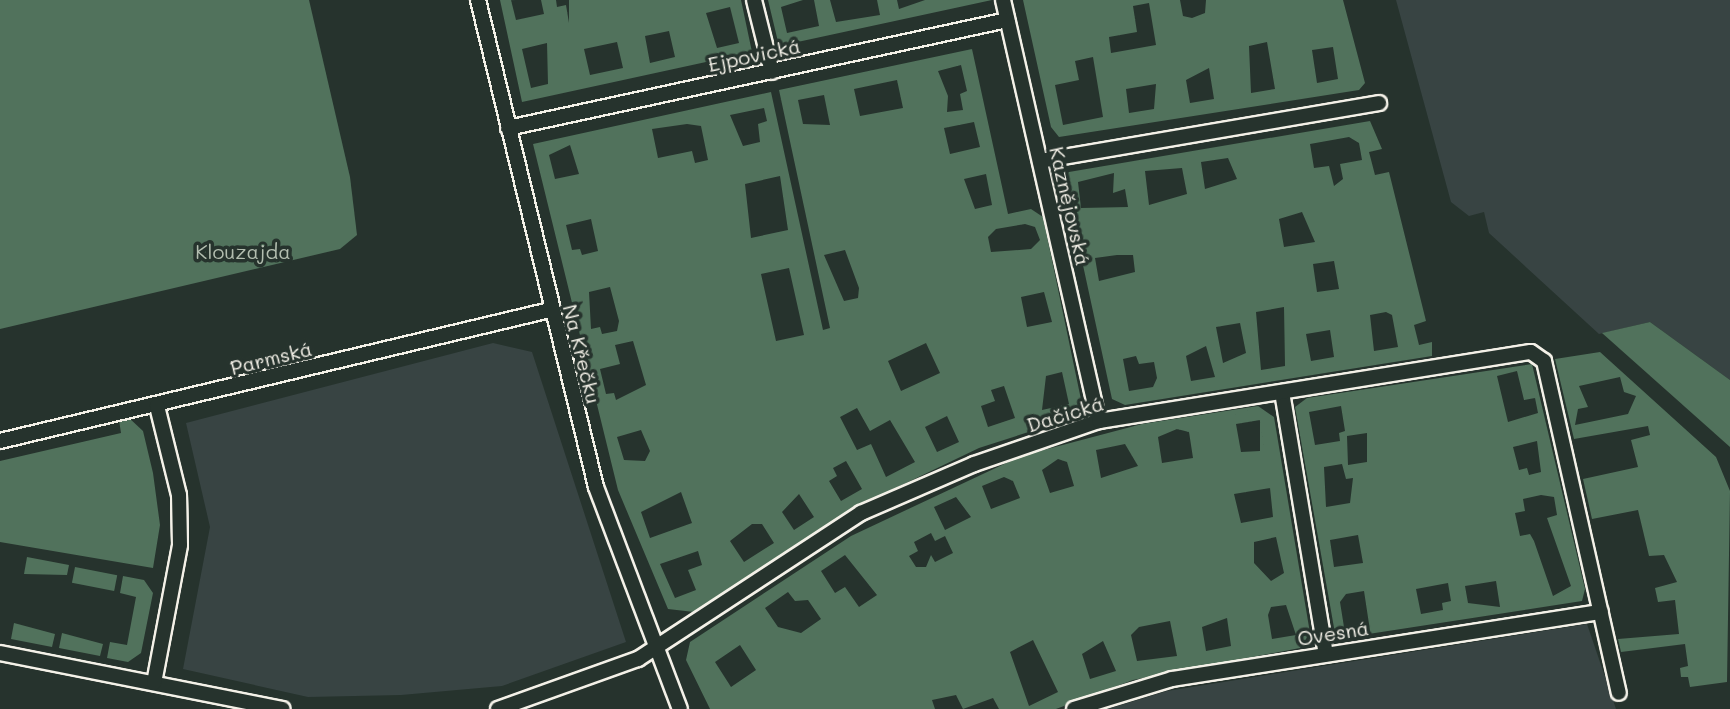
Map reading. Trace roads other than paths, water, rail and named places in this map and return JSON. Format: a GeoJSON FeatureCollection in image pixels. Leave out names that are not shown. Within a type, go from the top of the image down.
{"type":"FeatureCollection","features":[{"type":"Feature","properties":{"kind":"street","name":"Na Křečku"},"geometry":{"type":"LineString","coordinates":[[478,0],[550,310],[596,487],[680,709]]}},
{"type":"Feature","properties":{"kind":"street"},"geometry":{"type":"LineString","coordinates":[[754,0],[772,72]]}},
{"type":"Feature","properties":{"kind":"street","name":"Kaznějovská"},"geometry":{"type":"LineString","coordinates":[[1003,0],[1099,421]]}},
{"type":"Feature","properties":{"kind":"street","name":"Ejpovická"},"geometry":{"type":"LineString","coordinates":[[508,128],[1007,20]]}},
{"type":"Feature","properties":{"kind":"street"},"geometry":{"type":"LineString","coordinates":[[1040,161],[1379,103]]}},
{"type":"Feature","properties":{"kind":"street","name":"Parmská"},"geometry":{"type":"LineString","coordinates":[[0,441],[550,310]]}},
{"type":"Feature","properties":{"kind":"street","name":"Dačická"},"geometry":{"type":"LineString","coordinates":[[498,709],[561,691],[658,646],[861,513],[974,464],[1099,421],[1531,352],[1544,361],[1601,612]]}},
{"type":"Feature","properties":{"kind":"street"},"geometry":{"type":"LineString","coordinates":[[1282,392],[1326,654]]}},
{"type":"Feature","properties":{"kind":"street"},"geometry":{"type":"LineString","coordinates":[[154,683],[180,545],[179,495],[157,406]]}},
{"type":"Feature","properties":{"kind":"street"},"geometry":{"type":"LineString","coordinates":[[1601,612],[1619,693]]}},
{"type":"Feature","properties":{"kind":"street","name":"Ovesná"},"geometry":{"type":"LineString","coordinates":[[1074,709],[1172,679],[1601,612]]}},
{"type":"Feature","properties":{"kind":"street"},"geometry":{"type":"LineString","coordinates":[[0,653],[283,709]]}},
{"type":"Feature","properties":{"kind":"park label","name":"Klouzajda"},"geometry":{"type":"Point","coordinates":[243,251]}}]}
